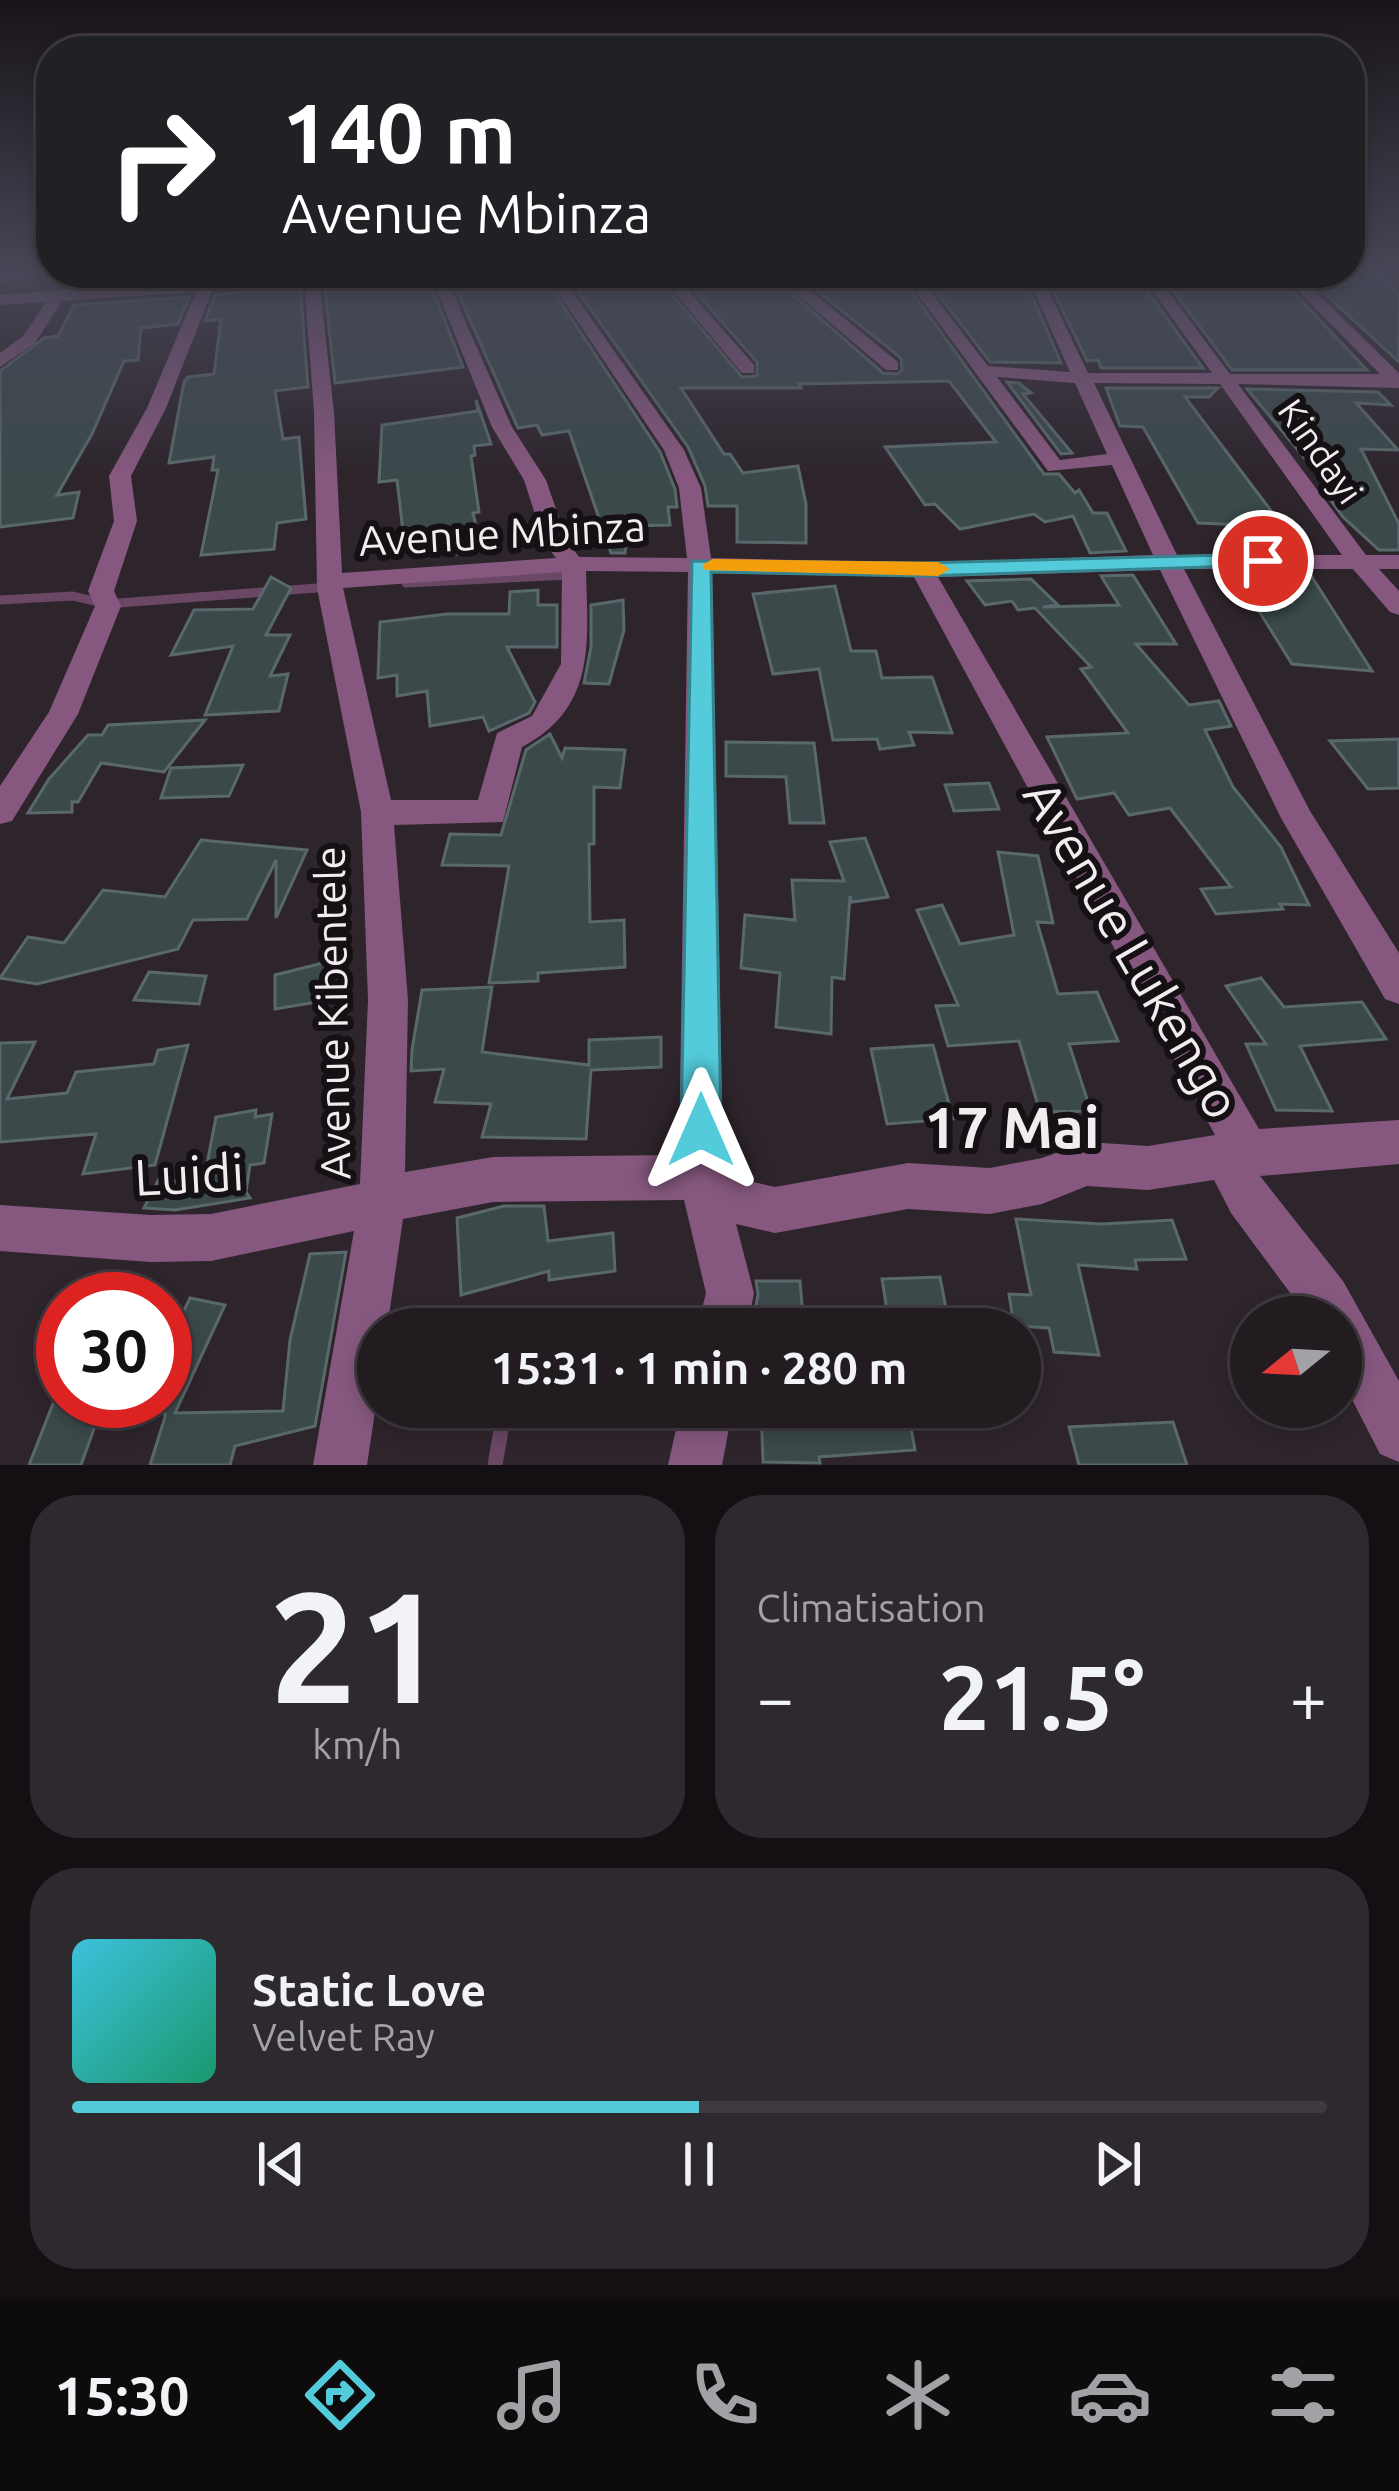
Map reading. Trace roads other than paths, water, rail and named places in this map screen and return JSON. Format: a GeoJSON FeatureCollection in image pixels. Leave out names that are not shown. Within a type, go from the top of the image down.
{"type":"FeatureCollection","features":[{"type":"Feature","properties":{"kind":"street"},"geometry":{"type":"LineString","coordinates":[[0,362],[29,338]]}},
{"type":"Feature","properties":{"kind":"street"},"geometry":{"type":"LineString","coordinates":[[0,812],[63,714],[127,535],[128,501],[120,476],[147,437],[183,338]]}},
{"type":"Feature","properties":{"kind":"street","name":"Avenue Kibentele"},"geometry":{"type":"LineString","coordinates":[[319,338],[329,579],[377,812],[388,1000],[382,1202],[340,1465]]}},
{"type":"Feature","properties":{"kind":"street"},"geometry":{"type":"LineString","coordinates":[[377,812],[491,813],[508,741],[543,723],[575,664],[574,566],[556,542],[535,480],[502,428],[464,338]]}},
{"type":"Feature","properties":{"kind":"street"},"geometry":{"type":"LineString","coordinates":[[597,338],[674,450],[690,488],[700,565],[701,1176],[730,1293],[727,1308]]}},
{"type":"Feature","properties":{"kind":"street"},"geometry":{"type":"LineString","coordinates":[[722,338],[748,368]]}},
{"type":"Feature","properties":{"kind":"street"},"geometry":{"type":"LineString","coordinates":[[858,338],[892,366]]}},
{"type":"Feature","properties":{"kind":"street"},"geometry":{"type":"LineString","coordinates":[[958,338],[1055,466],[1121,458]]}},
{"type":"Feature","properties":{"kind":"street"},"geometry":{"type":"LineString","coordinates":[[1066,338],[1168,562],[1297,818],[1399,987]]}},
{"type":"Feature","properties":{"kind":"street","name":"Kindayi"},"geometry":{"type":"LineString","coordinates":[[1198,338],[1358,560],[1399,608]]}},
{"type":"Feature","properties":{"kind":"street"},"geometry":{"type":"LineString","coordinates":[[1355,338],[1398,381]]}},
{"type":"Feature","properties":{"kind":"street"},"geometry":{"type":"LineString","coordinates":[[982,370],[1086,378],[1398,381]]}},
{"type":"Feature","properties":{"kind":"street","name":"Avenue Mbinza"},"geometry":{"type":"LineString","coordinates":[[329,579],[574,566],[922,569],[1399,562]]}},
{"type":"Feature","properties":{"kind":"street","name":"Avenue Lukengo"},"geometry":{"type":"LineString","coordinates":[[922,569],[1248,1152],[1236,1179],[1254,1210],[1325,1296]]}},
{"type":"Feature","properties":{"kind":"street"},"geometry":{"type":"LineString","coordinates":[[701,1176],[735,1201],[775,1210],[908,1186],[989,1191],[1042,1181],[1087,1164],[1148,1168],[1248,1152],[1399,1142]]}},
{"type":"Feature","properties":{"kind":"street","name":"Luidi"},"geometry":{"type":"LineString","coordinates":[[0,1228],[132,1236],[236,1235],[463,1183],[548,1174],[650,1182],[701,1176]]}},
{"type":"Feature","properties":{"kind":"street"},"geometry":{"type":"LineString","coordinates":[[1362,1365],[1399,1435]]}},
{"type":"Feature","properties":{"kind":"street"},"geometry":{"type":"LineString","coordinates":[[695,1465],[702,1428]]}},
{"type":"Feature","properties":{"kind":"waterway"},"geometry":{"type":"LineString","coordinates":[[406,583],[569,575]]}},
{"type":"Feature","properties":{"kind":"waterway"},"geometry":{"type":"LineString","coordinates":[[0,600],[73,596],[106,604],[330,587]]}},
{"type":"Feature","properties":{"kind":"waterway"},"geometry":{"type":"LineString","coordinates":[[495,1465],[501,1428]]}},
{"type":"Feature","properties":{"kind":"district","name":"17 Mai"},"geometry":{"type":"Point","coordinates":[1012,1127]}}]}
